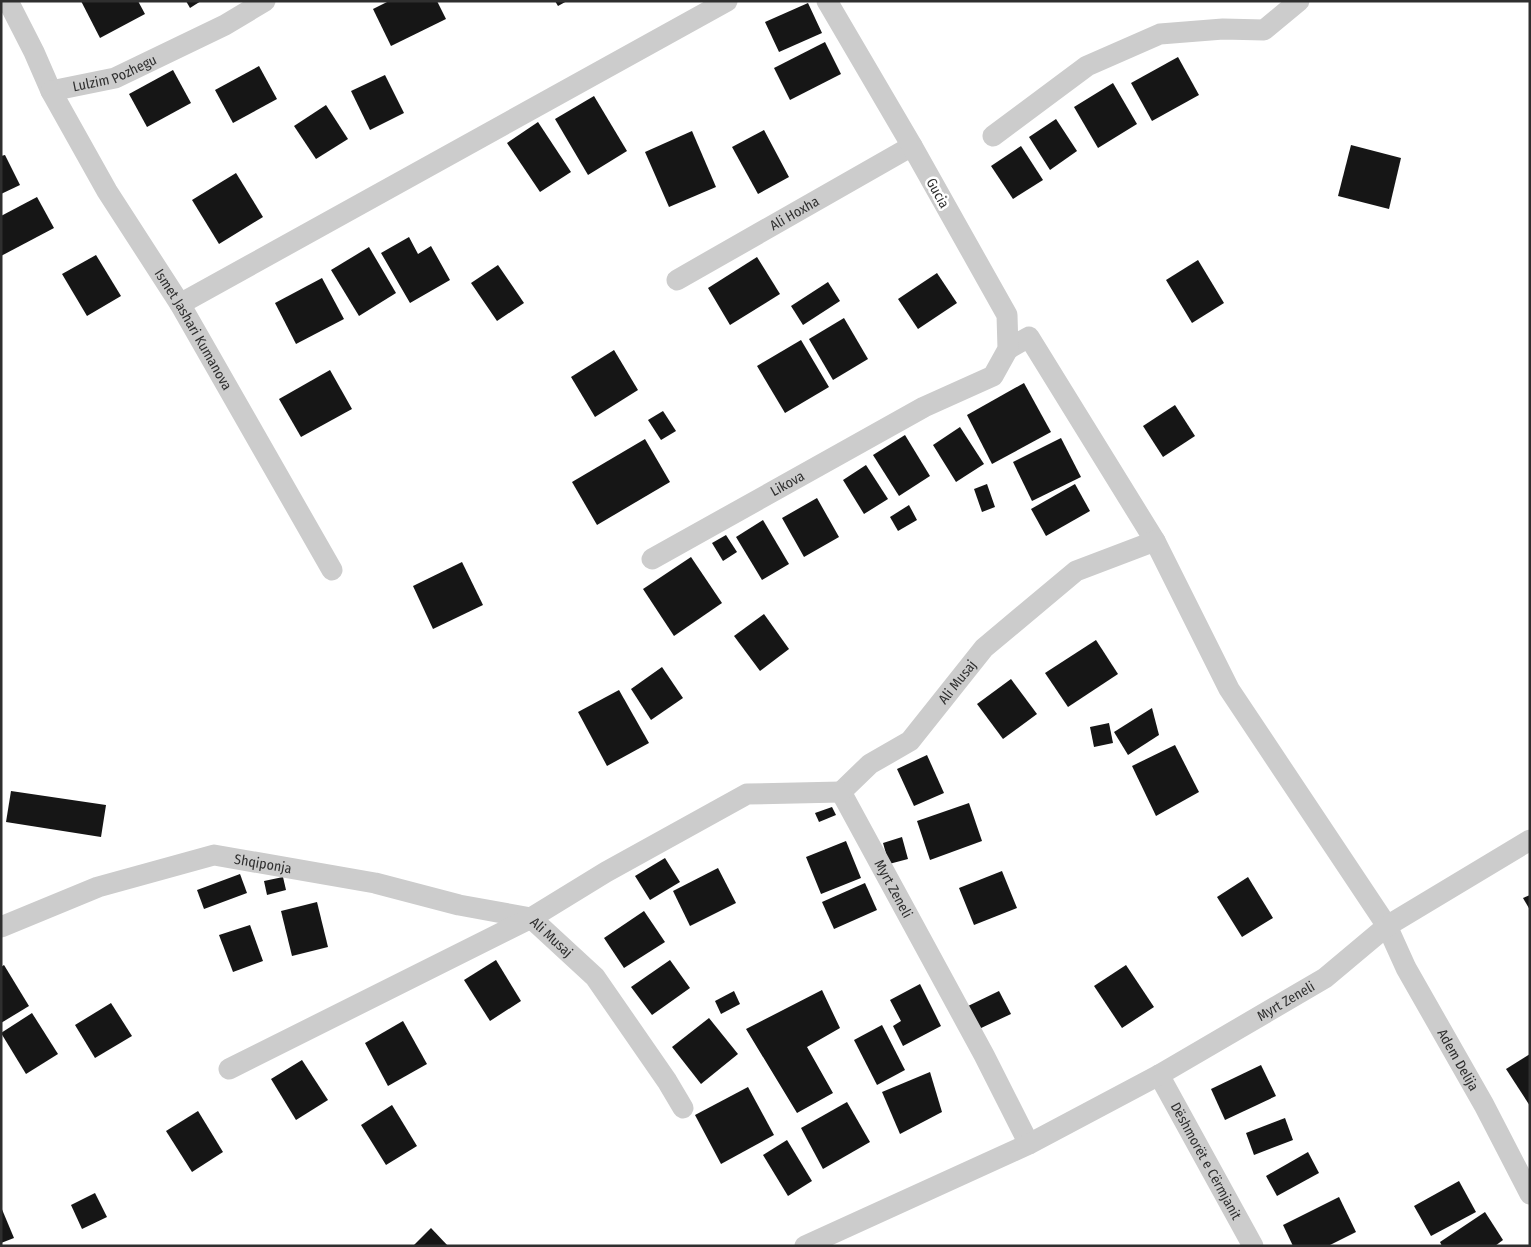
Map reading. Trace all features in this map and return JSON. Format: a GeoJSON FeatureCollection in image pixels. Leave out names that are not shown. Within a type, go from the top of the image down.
{"type":"FeatureCollection","features":[{"type":"Feature","properties":{"kind":"street"},"geometry":{"type":"LineString","coordinates":[[8,1],[51,91]]}},
{"type":"Feature","properties":{"kind":"street","name":"Lulzim Pozhegu"},"geometry":{"type":"LineString","coordinates":[[51,91],[115,78],[225,25],[265,1]]}},
{"type":"Feature","properties":{"kind":"street"},"geometry":{"type":"LineString","coordinates":[[180,304],[727,1]]}},
{"type":"Feature","properties":{"kind":"street","name":"Gucia"},"geometry":{"type":"LineString","coordinates":[[827,1],[912,146],[1007,315],[1008,349]]}},
{"type":"Feature","properties":{"kind":"street"},"geometry":{"type":"LineString","coordinates":[[993,136],[1087,66],[1160,34],[1223,29],[1264,30],[1299,1]]}},
{"type":"Feature","properties":{"kind":"street","name":"Ismet Jashari Kumanova"},"geometry":{"type":"LineString","coordinates":[[51,91],[107,191],[180,304],[332,570]]}},
{"type":"Feature","properties":{"kind":"street","name":"Ali Hoxha"},"geometry":{"type":"LineString","coordinates":[[677,280],[912,146]]}},
{"type":"Feature","properties":{"kind":"street","name":"Adem Delija"},"geometry":{"type":"LineString","coordinates":[[1008,349],[1029,337],[1155,541],[1229,689],[1387,926],[1406,968],[1484,1105],[1530,1194]]}},
{"type":"Feature","properties":{"kind":"street","name":"Likova"},"geometry":{"type":"LineString","coordinates":[[652,559],[924,407],[993,376],[1008,349]]}},
{"type":"Feature","properties":{"kind":"street","name":"Ali Musaj"},"geometry":{"type":"LineString","coordinates":[[683,1108],[595,977],[531,918],[606,872],[748,794],[841,792],[870,764],[910,741],[984,648],[1076,571],[1155,541]]}},
{"type":"Feature","properties":{"kind":"street","name":"Myrt Zeneli"},"geometry":{"type":"LineString","coordinates":[[841,792],[984,1055],[1029,1144]]}},
{"type":"Feature","properties":{"kind":"street","name":"Myrt Zeneli"},"geometry":{"type":"LineString","coordinates":[[806,1246],[1029,1144],[1159,1075],[1325,978],[1387,926],[1530,840]]}},
{"type":"Feature","properties":{"kind":"street","name":"Shqiponja"},"geometry":{"type":"LineString","coordinates":[[1,927],[98,887],[214,855],[375,883],[459,905],[531,918]]}},
{"type":"Feature","properties":{"kind":"street"},"geometry":{"type":"LineString","coordinates":[[229,1069],[531,918]]}},
{"type":"Feature","properties":{"kind":"street","name":"Dëshmorët e Cërmjanit"},"geometry":{"type":"LineString","coordinates":[[1159,1075],[1253,1246]]}},
{"type":"Feature","properties":{"kind":"building"},"geometry":{"type":"Polygon","coordinates":[[[81,1],[138,1],[145,14],[100,38],[81,1]]]}},
{"type":"Feature","properties":{"kind":"building"},"geometry":{"type":"Polygon","coordinates":[[[186,1],[201,1],[190,8],[186,1]]]}},
{"type":"Feature","properties":{"kind":"building"},"geometry":{"type":"Polygon","coordinates":[[[389,1],[437,1],[446,19],[391,46],[373,9],[389,1]]]}},
{"type":"Feature","properties":{"kind":"building"},"geometry":{"type":"Polygon","coordinates":[[[555,1],[567,1],[558,6],[555,1]]]}},
{"type":"Feature","properties":{"kind":"building"},"geometry":{"type":"Polygon","coordinates":[[[808,3],[822,33],[779,52],[765,22],[808,3]]]}},
{"type":"Feature","properties":{"kind":"building"},"geometry":{"type":"Polygon","coordinates":[[[825,42],[841,74],[790,100],[774,68],[825,42]]]}},
{"type":"Feature","properties":{"kind":"building"},"geometry":{"type":"Polygon","coordinates":[[[1178,57],[1199,95],[1152,121],[1131,83],[1178,57]]]}},
{"type":"Feature","properties":{"kind":"building"},"geometry":{"type":"Polygon","coordinates":[[[259,66],[277,99],[233,123],[215,90],[259,66]]]}},
{"type":"Feature","properties":{"kind":"building"},"geometry":{"type":"Polygon","coordinates":[[[173,70],[191,103],[147,127],[129,94],[173,70]]]}},
{"type":"Feature","properties":{"kind":"building"},"geometry":{"type":"Polygon","coordinates":[[[385,75],[404,113],[370,130],[351,91],[385,75]]]}},
{"type":"Feature","properties":{"kind":"building"},"geometry":{"type":"Polygon","coordinates":[[[1113,83],[1137,124],[1098,148],[1074,107],[1113,83]]]}},
{"type":"Feature","properties":{"kind":"building"},"geometry":{"type":"Polygon","coordinates":[[[594,96],[627,151],[588,175],[555,119],[594,96]]]}},
{"type":"Feature","properties":{"kind":"building"},"geometry":{"type":"Polygon","coordinates":[[[326,105],[348,139],[316,159],[294,126],[326,105]]]}},
{"type":"Feature","properties":{"kind":"building"},"geometry":{"type":"Polygon","coordinates":[[[1056,119],[1077,151],[1050,170],[1029,137],[1056,119]]]}},
{"type":"Feature","properties":{"kind":"building"},"geometry":{"type":"Polygon","coordinates":[[[538,122],[571,172],[540,192],[507,143],[538,122]]]}},
{"type":"Feature","properties":{"kind":"building"},"geometry":{"type":"Polygon","coordinates":[[[764,130],[789,177],[758,194],[732,147],[764,130]]]}},
{"type":"Feature","properties":{"kind":"building"},"geometry":{"type":"Polygon","coordinates":[[[692,131],[716,187],[669,207],[645,152],[692,131]]]}},
{"type":"Feature","properties":{"kind":"building"},"geometry":{"type":"Polygon","coordinates":[[[1351,145],[1401,158],[1389,209],[1338,196],[1351,145]]]}},
{"type":"Feature","properties":{"kind":"building"},"geometry":{"type":"Polygon","coordinates":[[[1021,146],[1043,180],[1013,199],[991,166],[1021,146]]]}},
{"type":"Feature","properties":{"kind":"building"},"geometry":{"type":"Polygon","coordinates":[[[5,155],[20,185],[1,194],[1,156],[5,155]]]}},
{"type":"Feature","properties":{"kind":"building"},"geometry":{"type":"Polygon","coordinates":[[[236,173],[263,217],[219,244],[192,200],[236,173]]]}},
{"type":"Feature","properties":{"kind":"building"},"geometry":{"type":"Polygon","coordinates":[[[37,197],[54,228],[1,256],[1,216],[37,197]]]}},
{"type":"Feature","properties":{"kind":"building"},"geometry":{"type":"Polygon","coordinates":[[[409,237],[418,254],[431,246],[450,280],[410,303],[381,253],[409,237]]]}},
{"type":"Feature","properties":{"kind":"building"},"geometry":{"type":"Polygon","coordinates":[[[369,247],[396,293],[359,316],[331,270],[369,247]]]}},
{"type":"Feature","properties":{"kind":"building"},"geometry":{"type":"Polygon","coordinates":[[[96,255],[121,296],[87,316],[62,274],[96,255]]]}},
{"type":"Feature","properties":{"kind":"building"},"geometry":{"type":"Polygon","coordinates":[[[757,257],[780,294],[730,325],[708,288],[757,257]]]}},
{"type":"Feature","properties":{"kind":"building"},"geometry":{"type":"Polygon","coordinates":[[[1198,260],[1224,303],[1192,323],[1166,280],[1198,260]]]}},
{"type":"Feature","properties":{"kind":"building"},"geometry":{"type":"Polygon","coordinates":[[[498,265],[524,303],[497,321],[471,283],[498,265]]]}},
{"type":"Feature","properties":{"kind":"building"},"geometry":{"type":"Polygon","coordinates":[[[937,273],[957,303],[918,329],[898,299],[937,273]]]}},
{"type":"Feature","properties":{"kind":"building"},"geometry":{"type":"Polygon","coordinates":[[[322,278],[344,319],[296,344],[275,303],[322,278]]]}},
{"type":"Feature","properties":{"kind":"building"},"geometry":{"type":"Polygon","coordinates":[[[828,282],[840,301],[803,325],[791,306],[828,282]]]}},
{"type":"Feature","properties":{"kind":"building"},"geometry":{"type":"Polygon","coordinates":[[[844,318],[868,359],[833,380],[809,339],[844,318]]]}},
{"type":"Feature","properties":{"kind":"building"},"geometry":{"type":"Polygon","coordinates":[[[801,340],[829,387],[785,413],[757,366],[801,340]]]}},
{"type":"Feature","properties":{"kind":"building"},"geometry":{"type":"Polygon","coordinates":[[[614,350],[638,390],[595,417],[571,377],[614,350]]]}},
{"type":"Feature","properties":{"kind":"building"},"geometry":{"type":"Polygon","coordinates":[[[330,370],[352,409],[301,437],[279,399],[330,370]]]}},
{"type":"Feature","properties":{"kind":"building"},"geometry":{"type":"Polygon","coordinates":[[[1024,383],[1051,432],[992,464],[967,415],[1024,383]]]}},
{"type":"Feature","properties":{"kind":"building"},"geometry":{"type":"Polygon","coordinates":[[[1175,405],[1195,436],[1163,457],[1143,426],[1175,405]]]}},
{"type":"Feature","properties":{"kind":"building"},"geometry":{"type":"Polygon","coordinates":[[[663,411],[676,431],[661,440],[648,420],[663,411]]]}},
{"type":"Feature","properties":{"kind":"building"},"geometry":{"type":"Polygon","coordinates":[[[960,427],[984,464],[956,482],[933,445],[960,427]]]}},
{"type":"Feature","properties":{"kind":"building"},"geometry":{"type":"Polygon","coordinates":[[[905,435],[930,476],[899,496],[873,455],[905,435]]]}},
{"type":"Feature","properties":{"kind":"building"},"geometry":{"type":"Polygon","coordinates":[[[1061,438],[1081,477],[1032,501],[1013,462],[1061,438]]]}},
{"type":"Feature","properties":{"kind":"building"},"geometry":{"type":"Polygon","coordinates":[[[645,439],[670,482],[597,525],[572,482],[645,439]]]}},
{"type":"Feature","properties":{"kind":"building"},"geometry":{"type":"Polygon","coordinates":[[[866,465],[888,499],[864,514],[843,480],[866,465]]]}},
{"type":"Feature","properties":{"kind":"building"},"geometry":{"type":"Polygon","coordinates":[[[987,484],[995,507],[982,512],[974,489],[987,484]]]}},
{"type":"Feature","properties":{"kind":"building"},"geometry":{"type":"Polygon","coordinates":[[[1075,484],[1090,511],[1046,536],[1031,509],[1075,484]]]}},
{"type":"Feature","properties":{"kind":"building"},"geometry":{"type":"Polygon","coordinates":[[[817,498],[839,537],[804,557],[782,518],[817,498]]]}},
{"type":"Feature","properties":{"kind":"building"},"geometry":{"type":"Polygon","coordinates":[[[909,505],[917,520],[898,531],[890,517],[909,505]]]}},
{"type":"Feature","properties":{"kind":"building"},"geometry":{"type":"Polygon","coordinates":[[[763,520],[789,564],[762,580],[736,537],[763,520]]]}},
{"type":"Feature","properties":{"kind":"building"},"geometry":{"type":"Polygon","coordinates":[[[726,535],[737,552],[723,561],[712,543],[726,535]]]}},
{"type":"Feature","properties":{"kind":"building"},"geometry":{"type":"Polygon","coordinates":[[[691,557],[722,603],[674,636],[643,589],[691,557]]]}},
{"type":"Feature","properties":{"kind":"building"},"geometry":{"type":"Polygon","coordinates":[[[462,562],[483,605],[433,629],[413,586],[462,562]]]}},
{"type":"Feature","properties":{"kind":"building"},"geometry":{"type":"Polygon","coordinates":[[[764,614],[789,649],[760,671],[734,636],[764,614]]]}},
{"type":"Feature","properties":{"kind":"building"},"geometry":{"type":"Polygon","coordinates":[[[1096,640],[1118,674],[1068,707],[1045,673],[1096,640]]]}},
{"type":"Feature","properties":{"kind":"building"},"geometry":{"type":"Polygon","coordinates":[[[662,667],[683,698],[651,720],[631,689],[662,667]]]}},
{"type":"Feature","properties":{"kind":"building"},"geometry":{"type":"Polygon","coordinates":[[[1011,679],[1037,714],[1003,739],[977,704],[1011,679]]]}},
{"type":"Feature","properties":{"kind":"building"},"geometry":{"type":"Polygon","coordinates":[[[619,690],[649,743],[607,766],[578,712],[619,690]]]}},
{"type":"Feature","properties":{"kind":"building"},"geometry":{"type":"Polygon","coordinates":[[[1152,708],[1159,735],[1128,755],[1114,732],[1152,708]]]}},
{"type":"Feature","properties":{"kind":"building"},"geometry":{"type":"Polygon","coordinates":[[[1109,723],[1113,743],[1094,747],[1090,727],[1109,723]]]}},
{"type":"Feature","properties":{"kind":"building"},"geometry":{"type":"Polygon","coordinates":[[[1175,745],[1199,792],[1156,816],[1132,766],[1175,745]]]}},
{"type":"Feature","properties":{"kind":"building"},"geometry":{"type":"Polygon","coordinates":[[[927,755],[944,793],[914,806],[897,769],[927,755]]]}},
{"type":"Feature","properties":{"kind":"building"},"geometry":{"type":"Polygon","coordinates":[[[11,791],[106,805],[101,837],[6,822],[11,791]]]}},
{"type":"Feature","properties":{"kind":"building"},"geometry":{"type":"Polygon","coordinates":[[[969,803],[982,841],[930,860],[917,821],[969,803]]]}},
{"type":"Feature","properties":{"kind":"building"},"geometry":{"type":"Polygon","coordinates":[[[832,807],[836,815],[819,822],[815,813],[832,807]]]}},
{"type":"Feature","properties":{"kind":"building"},"geometry":{"type":"Polygon","coordinates":[[[902,837],[908,859],[889,864],[883,843],[902,837]]]}},
{"type":"Feature","properties":{"kind":"building"},"geometry":{"type":"Polygon","coordinates":[[[846,841],[861,878],[821,894],[806,857],[846,841]]]}},
{"type":"Feature","properties":{"kind":"building"},"geometry":{"type":"Polygon","coordinates":[[[665,858],[680,882],[650,900],[635,876],[665,858]]]}},
{"type":"Feature","properties":{"kind":"building"},"geometry":{"type":"Polygon","coordinates":[[[718,868],[736,903],[690,926],[673,891],[718,868]]]}},
{"type":"Feature","properties":{"kind":"building"},"geometry":{"type":"Polygon","coordinates":[[[1002,871],[1017,908],[974,925],[959,888],[1002,871]]]}},
{"type":"Feature","properties":{"kind":"building"},"geometry":{"type":"Polygon","coordinates":[[[240,874],[247,893],[204,909],[197,890],[240,874]]]}},
{"type":"Feature","properties":{"kind":"building"},"geometry":{"type":"Polygon","coordinates":[[[283,877],[286,890],[267,895],[264,881],[283,877]]]}},
{"type":"Feature","properties":{"kind":"building"},"geometry":{"type":"Polygon","coordinates":[[[1248,877],[1273,918],[1242,937],[1217,897],[1248,877]]]}},
{"type":"Feature","properties":{"kind":"building"},"geometry":{"type":"Polygon","coordinates":[[[865,883],[877,910],[834,929],[822,902],[865,883]]]}},
{"type":"Feature","properties":{"kind":"building"},"geometry":{"type":"Polygon","coordinates":[[[1530,895],[1530,910],[1523,898],[1530,895]]]}},
{"type":"Feature","properties":{"kind":"building"},"geometry":{"type":"Polygon","coordinates":[[[317,902],[328,947],[292,956],[281,911],[317,902]]]}},
{"type":"Feature","properties":{"kind":"building"},"geometry":{"type":"Polygon","coordinates":[[[644,911],[665,942],[624,968],[604,938],[644,911]]]}},
{"type":"Feature","properties":{"kind":"building"},"geometry":{"type":"Polygon","coordinates":[[[250,925],[263,961],[233,972],[219,935],[250,925]]]}},
{"type":"Feature","properties":{"kind":"building"},"geometry":{"type":"Polygon","coordinates":[[[496,960],[521,1001],[490,1021],[464,980],[496,960]]]}},
{"type":"Feature","properties":{"kind":"building"},"geometry":{"type":"Polygon","coordinates":[[[670,960],[690,988],[652,1015],[631,987],[670,960]]]}},
{"type":"Feature","properties":{"kind":"building"},"geometry":{"type":"Polygon","coordinates":[[[4,965],[29,1006],[1,1023],[1,967],[4,965]]]}},
{"type":"Feature","properties":{"kind":"building"},"geometry":{"type":"Polygon","coordinates":[[[1126,965],[1154,1007],[1122,1028],[1094,986],[1126,965]]]}},
{"type":"Feature","properties":{"kind":"building"},"geometry":{"type":"Polygon","coordinates":[[[920,984],[941,1026],[903,1046],[893,1026],[901,1021],[890,1000],[920,984]]]}},
{"type":"Feature","properties":{"kind":"building"},"geometry":{"type":"Polygon","coordinates":[[[822,990],[840,1028],[807,1047],[833,1093],[797,1113],[746,1029],[822,990]]]}},
{"type":"Feature","properties":{"kind":"building"},"geometry":{"type":"Polygon","coordinates":[[[734,991],[740,1004],[721,1014],[715,1001],[734,991]]]}},
{"type":"Feature","properties":{"kind":"building"},"geometry":{"type":"Polygon","coordinates":[[[999,991],[1011,1014],[979,1029],[968,1006],[999,991]]]}},
{"type":"Feature","properties":{"kind":"building"},"geometry":{"type":"Polygon","coordinates":[[[111,1003],[132,1036],[95,1058],[75,1025],[111,1003]]]}},
{"type":"Feature","properties":{"kind":"building"},"geometry":{"type":"Polygon","coordinates":[[[32,1013],[58,1054],[26,1074],[1,1033],[32,1013]]]}},
{"type":"Feature","properties":{"kind":"building"},"geometry":{"type":"Polygon","coordinates":[[[709,1018],[738,1054],[701,1084],[672,1047],[709,1018]]]}},
{"type":"Feature","properties":{"kind":"building"},"geometry":{"type":"Polygon","coordinates":[[[403,1021],[427,1064],[388,1086],[365,1043],[403,1021]]]}},
{"type":"Feature","properties":{"kind":"building"},"geometry":{"type":"Polygon","coordinates":[[[882,1025],[905,1070],[877,1085],[854,1040],[882,1025]]]}},
{"type":"Feature","properties":{"kind":"building"},"geometry":{"type":"Polygon","coordinates":[[[1530,1054],[1530,1106],[1506,1069],[1530,1054]]]}},
{"type":"Feature","properties":{"kind":"building"},"geometry":{"type":"Polygon","coordinates":[[[302,1060],[328,1100],[296,1120],[271,1079],[302,1060]]]}},
{"type":"Feature","properties":{"kind":"building"},"geometry":{"type":"Polygon","coordinates":[[[1261,1065],[1276,1096],[1225,1120],[1211,1089],[1261,1065]]]}},
{"type":"Feature","properties":{"kind":"building"},"geometry":{"type":"Polygon","coordinates":[[[930,1072],[942,1112],[900,1134],[882,1092],[930,1072]]]}},
{"type":"Feature","properties":{"kind":"building"},"geometry":{"type":"Polygon","coordinates":[[[748,1087],[774,1135],[721,1164],[695,1115],[748,1087]]]}},
{"type":"Feature","properties":{"kind":"building"},"geometry":{"type":"Polygon","coordinates":[[[847,1102],[870,1142],[823,1169],[801,1128],[847,1102]]]}},
{"type":"Feature","properties":{"kind":"building"},"geometry":{"type":"Polygon","coordinates":[[[392,1105],[417,1146],[386,1165],[361,1125],[392,1105]]]}},
{"type":"Feature","properties":{"kind":"building"},"geometry":{"type":"Polygon","coordinates":[[[198,1111],[223,1152],[192,1172],[166,1131],[198,1111]]]}},
{"type":"Feature","properties":{"kind":"building"},"geometry":{"type":"Polygon","coordinates":[[[1285,1118],[1293,1140],[1254,1155],[1246,1133],[1285,1118]]]}},
{"type":"Feature","properties":{"kind":"building"},"geometry":{"type":"Polygon","coordinates":[[[787,1140],[812,1181],[788,1196],[763,1155],[787,1140]]]}},
{"type":"Feature","properties":{"kind":"building"},"geometry":{"type":"Polygon","coordinates":[[[1308,1152],[1319,1173],[1277,1196],[1266,1176],[1308,1152]]]}},
{"type":"Feature","properties":{"kind":"building"},"geometry":{"type":"Polygon","coordinates":[[[1459,1181],[1476,1212],[1431,1236],[1414,1206],[1459,1181]]]}},
{"type":"Feature","properties":{"kind":"building"},"geometry":{"type":"Polygon","coordinates":[[[95,1193],[107,1217],[82,1229],[71,1205],[95,1193]]]}},
{"type":"Feature","properties":{"kind":"building"},"geometry":{"type":"Polygon","coordinates":[[[1339,1197],[1356,1232],[1328,1246],[1293,1246],[1283,1225],[1339,1197]]]}},
{"type":"Feature","properties":{"kind":"building"},"geometry":{"type":"Polygon","coordinates":[[[1,1207],[14,1238],[1,1243],[1,1207]]]}},
{"type":"Feature","properties":{"kind":"building"},"geometry":{"type":"Polygon","coordinates":[[[1485,1212],[1503,1240],[1495,1246],[1442,1246],[1440,1242],[1485,1212]]]}},
{"type":"Feature","properties":{"kind":"building"},"geometry":{"type":"Polygon","coordinates":[[[431,1228],[448,1246],[413,1246],[431,1228]]]}}]}
